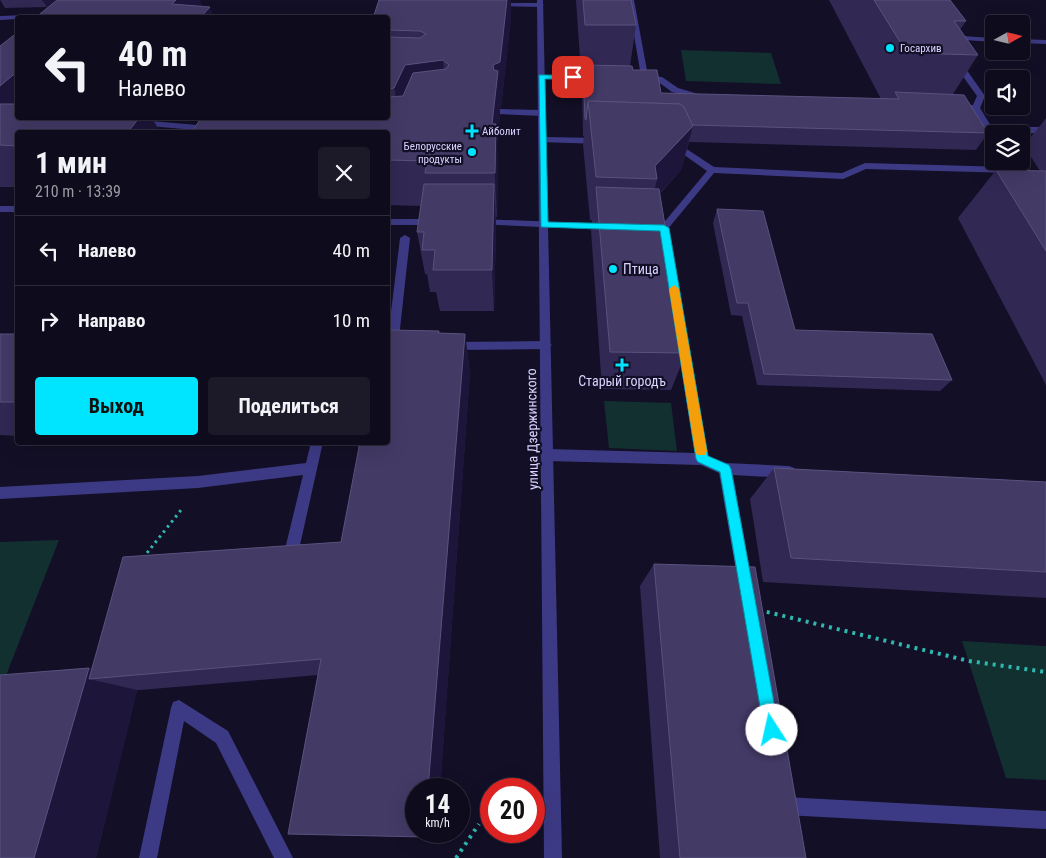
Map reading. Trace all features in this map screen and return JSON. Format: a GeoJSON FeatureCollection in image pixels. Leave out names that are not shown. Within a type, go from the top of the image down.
{"type":"FeatureCollection","features":[{"type":"Feature","properties":{"kind":"street"},"geometry":{"type":"LineString","coordinates":[[631,0],[641,78],[659,79],[675,90],[700,98],[710,98]]}},
{"type":"Feature","properties":{"kind":"street"},"geometry":{"type":"LineString","coordinates":[[485,5],[540,2]]}},
{"type":"Feature","properties":{"kind":"street","name":"улица Дзержинского"},"geometry":{"type":"LineString","coordinates":[[540,2],[553,858]]}},
{"type":"Feature","properties":{"kind":"street"},"geometry":{"type":"LineString","coordinates":[[0,18],[15,18]]}},
{"type":"Feature","properties":{"kind":"street"},"geometry":{"type":"LineString","coordinates":[[976,108],[981,96],[938,37],[985,40]]}},
{"type":"Feature","properties":{"kind":"street"},"geometry":{"type":"LineString","coordinates":[[1030,41],[1046,42]]}},
{"type":"Feature","properties":{"kind":"street"},"geometry":{"type":"LineString","coordinates":[[542,77],[609,78]]}},
{"type":"Feature","properties":{"kind":"street"},"geometry":{"type":"LineString","coordinates":[[946,106],[976,108]]}},
{"type":"Feature","properties":{"kind":"street"},"geometry":{"type":"LineString","coordinates":[[976,108],[987,125]]}},
{"type":"Feature","properties":{"kind":"street"},"geometry":{"type":"LineString","coordinates":[[500,112],[542,113]]}},
{"type":"Feature","properties":{"kind":"street"},"geometry":{"type":"LineString","coordinates":[[130,123],[219,130]]}},
{"type":"Feature","properties":{"kind":"street"},"geometry":{"type":"LineString","coordinates":[[1030,130],[1046,130]]}},
{"type":"Feature","properties":{"kind":"street"},"geometry":{"type":"LineString","coordinates":[[543,140],[605,142]]}},
{"type":"Feature","properties":{"kind":"street"},"geometry":{"type":"LineString","coordinates":[[663,143],[672,143],[712,170],[843,176],[865,166],[985,168]]}},
{"type":"Feature","properties":{"kind":"street"},"geometry":{"type":"LineString","coordinates":[[662,231],[712,170]]}},
{"type":"Feature","properties":{"kind":"street"},"geometry":{"type":"LineString","coordinates":[[0,209],[15,210]]}},
{"type":"Feature","properties":{"kind":"street"},"geometry":{"type":"LineString","coordinates":[[390,222],[443,222]]}},
{"type":"Feature","properties":{"kind":"street"},"geometry":{"type":"LineString","coordinates":[[473,222],[618,227]]}},
{"type":"Feature","properties":{"kind":"street"},"geometry":{"type":"LineString","coordinates":[[394,347],[405,238]]}},
{"type":"Feature","properties":{"kind":"street"},"geometry":{"type":"LineString","coordinates":[[680,324],[702,459]]}},
{"type":"Feature","properties":{"kind":"street"},"geometry":{"type":"LineString","coordinates":[[440,346],[546,345]]}},
{"type":"Feature","properties":{"kind":"street"},"geometry":{"type":"LineString","coordinates":[[293,545],[316,445]]}},
{"type":"Feature","properties":{"kind":"street"},"geometry":{"type":"LineString","coordinates":[[547,455],[702,459],[725,469],[803,473]]}},
{"type":"Feature","properties":{"kind":"street"},"geometry":{"type":"LineString","coordinates":[[0,493],[198,482],[312,468]]}},
{"type":"Feature","properties":{"kind":"street"},"geometry":{"type":"LineString","coordinates":[[725,469],[750,608]]}},
{"type":"Feature","properties":{"kind":"street"},"geometry":{"type":"LineString","coordinates":[[148,858],[179,708],[222,737],[284,858]]}},
{"type":"Feature","properties":{"kind":"street"},"geometry":{"type":"LineString","coordinates":[[782,786],[788,823]]}},
{"type":"Feature","properties":{"kind":"street"},"geometry":{"type":"LineString","coordinates":[[785,806],[1046,820]]}},
{"type":"Feature","properties":{"kind":"path"},"geometry":{"type":"LineString","coordinates":[[140,562],[180,512],[198,482]]}},
{"type":"Feature","properties":{"kind":"path"},"geometry":{"type":"LineString","coordinates":[[750,608],[969,661],[1046,672]]}},
{"type":"Feature","properties":{"kind":"path"},"geometry":{"type":"LineString","coordinates":[[456,858],[479,824]]}},
{"type":"Feature","properties":{"kind":"green space"},"geometry":{"type":"Polygon","coordinates":[[[681,50],[771,53],[781,84],[686,81],[681,50]]]}},
{"type":"Feature","properties":{"kind":"green space"},"geometry":{"type":"Polygon","coordinates":[[[604,401],[671,403],[677,451],[609,448],[604,401]]]}},
{"type":"Feature","properties":{"kind":"green space"},"geometry":{"type":"Polygon","coordinates":[[[59,540],[0,691],[0,542],[59,540]]]}},
{"type":"Feature","properties":{"kind":"green space"},"geometry":{"type":"Polygon","coordinates":[[[962,641],[1046,646],[1046,780],[1006,778],[962,641]]]}},
{"type":"Feature","properties":{"kind":"building"},"geometry":{"type":"Polygon","coordinates":[[[57,0],[176,0],[172,4],[210,7],[203,15],[39,15],[57,0]]]}},
{"type":"Feature","properties":{"kind":"building"},"geometry":{"type":"Polygon","coordinates":[[[379,0],[507,0],[500,62],[493,65],[494,70],[498,71],[492,124],[496,124],[495,173],[425,173],[427,161],[390,160],[390,130],[193,130],[200,120],[390,120],[390,97],[403,96],[413,73],[446,69],[449,65],[443,60],[405,65],[394,88],[390,89],[390,37],[420,38],[426,34],[420,31],[390,30],[390,15],[374,15],[379,0]]]}},
{"type":"Feature","properties":{"kind":"building"},"geometry":{"type":"Polygon","coordinates":[[[583,0],[631,0],[636,25],[585,25],[583,0]]]}},
{"type":"Feature","properties":{"kind":"building"},"geometry":{"type":"Polygon","coordinates":[[[874,0],[950,0],[966,21],[954,21],[978,55],[907,53],[874,0]]]}},
{"type":"Feature","properties":{"kind":"building"},"geometry":{"type":"Polygon","coordinates":[[[15,34],[15,74],[0,86],[0,46],[15,34]]]}},
{"type":"Feature","properties":{"kind":"building"},"geometry":{"type":"Polygon","coordinates":[[[583,65],[632,66],[633,70],[657,70],[661,93],[899,99],[895,92],[964,95],[985,128],[985,133],[692,125],[684,107],[680,104],[588,101],[585,119],[583,65]]]}},
{"type":"Feature","properties":{"kind":"building"},"geometry":{"type":"Polygon","coordinates":[[[588,101],[680,104],[684,107],[693,126],[655,166],[657,179],[596,177],[588,101]]]}},
{"type":"Feature","properties":{"kind":"building"},"geometry":{"type":"Polygon","coordinates":[[[0,104],[15,104],[15,120],[137,120],[130,130],[15,130],[15,146],[0,145],[0,104]]]}},
{"type":"Feature","properties":{"kind":"building"},"geometry":{"type":"Polygon","coordinates":[[[996,170],[1046,171],[1046,251],[996,170]]]}},
{"type":"Feature","properties":{"kind":"building"},"geometry":{"type":"Polygon","coordinates":[[[424,184],[494,184],[492,270],[433,270],[435,250],[422,250],[424,232],[417,232],[424,184]]]}},
{"type":"Feature","properties":{"kind":"building"},"geometry":{"type":"Polygon","coordinates":[[[596,187],[659,189],[686,353],[610,352],[596,187]]]}},
{"type":"Feature","properties":{"kind":"building"},"geometry":{"type":"Polygon","coordinates":[[[717,209],[763,211],[795,330],[932,334],[952,380],[764,374],[748,303],[737,303],[717,209]]]}},
{"type":"Feature","properties":{"kind":"building"},"geometry":{"type":"Polygon","coordinates":[[[390,330],[439,331],[438,333],[465,334],[429,778],[405,778],[405,837],[288,834],[321,659],[89,679],[123,557],[341,542],[359,445],[390,445],[390,330]]]}},
{"type":"Feature","properties":{"kind":"building"},"geometry":{"type":"Polygon","coordinates":[[[0,334],[15,334],[15,402],[0,402],[0,334]]]}},
{"type":"Feature","properties":{"kind":"building"},"geometry":{"type":"Polygon","coordinates":[[[774,468],[1046,482],[1046,572],[791,558],[774,468]]]}},
{"type":"Feature","properties":{"kind":"building"},"geometry":{"type":"Polygon","coordinates":[[[654,564],[755,567],[806,858],[680,858],[654,564]]]}},
{"type":"Feature","properties":{"kind":"building"},"geometry":{"type":"Polygon","coordinates":[[[89,668],[34,858],[0,858],[0,675],[89,668]]]}},
{"type":"Feature","properties":{"kind":"slow traffic"},"geometry":{"type":"LineString","coordinates":[[674,289],[701,451]]}},
{"type":"Feature","properties":{"kind":"place","name":"Госархив"},"geometry":{"type":"Point","coordinates":[890,48]}},
{"type":"Feature","properties":{"kind":"place","name":"Айболит"},"geometry":{"type":"Point","coordinates":[472,131]}},
{"type":"Feature","properties":{"kind":"place","name":"Белорусские продукты"},"geometry":{"type":"Point","coordinates":[472,152]}},
{"type":"Feature","properties":{"kind":"place","name":"Птица"},"geometry":{"type":"Point","coordinates":[613,269]}},
{"type":"Feature","properties":{"kind":"place","name":"Старый городъ"},"geometry":{"type":"Point","coordinates":[622,365]}},
{"type":"Feature","properties":{"kind":"route"},"geometry":{"type":"LineString","coordinates":[[573,77],[542,77],[544,225],[664,228],[702,459],[725,469],[772,730]]}}]}
